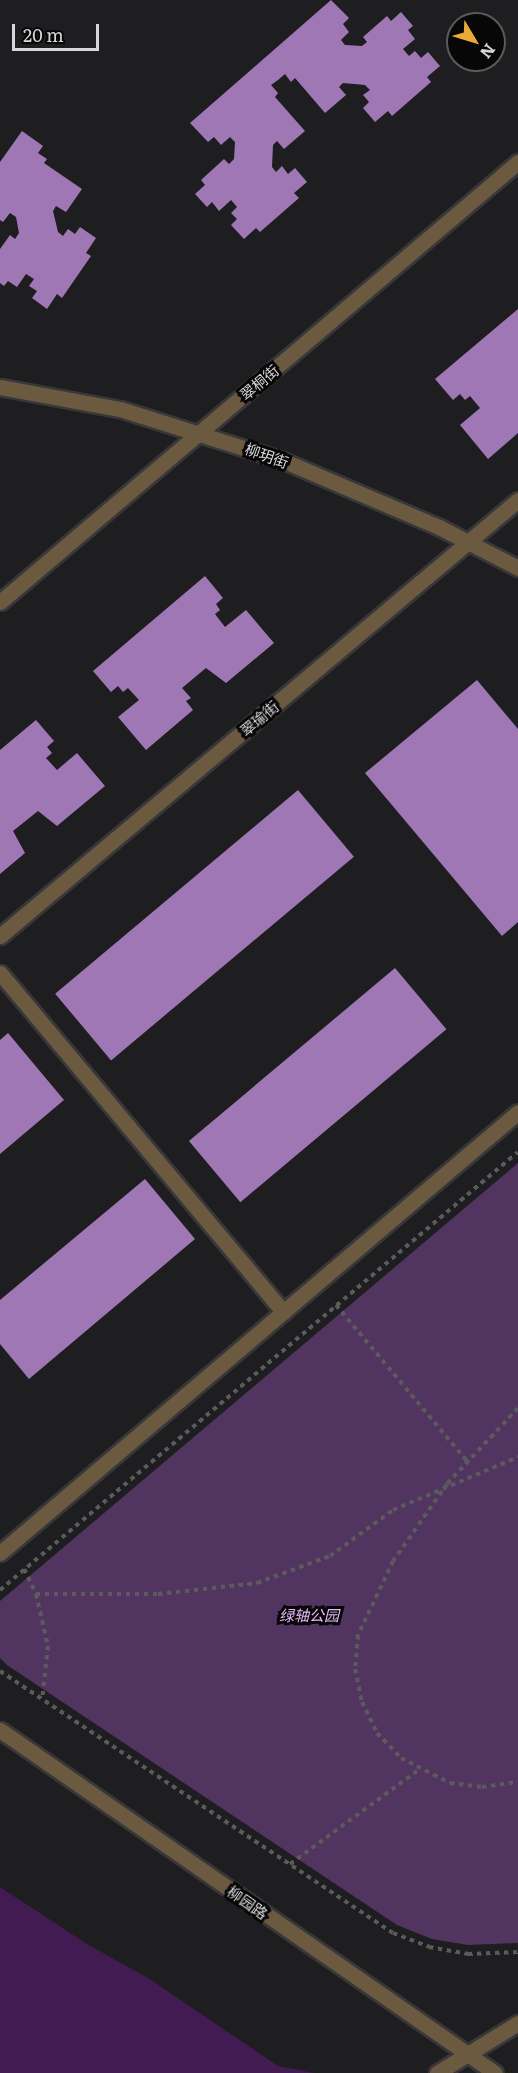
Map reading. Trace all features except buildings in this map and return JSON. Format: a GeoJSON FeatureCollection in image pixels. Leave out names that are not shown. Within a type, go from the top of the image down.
{"type":"FeatureCollection","features":[{"type":"Feature","properties":{"kind":"street","name":"翠桐街"},"geometry":{"type":"LineString","coordinates":[[0,602],[518,162]]}},
{"type":"Feature","properties":{"kind":"street","name":"柳玥街"},"geometry":{"type":"LineString","coordinates":[[0,387],[120,409],[200,432],[362,492],[518,568]]}},
{"type":"Feature","properties":{"kind":"street","name":"翠瑜街"},"geometry":{"type":"LineString","coordinates":[[0,936],[518,500]]}},
{"type":"Feature","properties":{"kind":"street"},"geometry":{"type":"LineString","coordinates":[[0,973],[283,1312]]}},
{"type":"Feature","properties":{"kind":"street"},"geometry":{"type":"LineString","coordinates":[[0,1553],[518,1112]]}},
{"type":"Feature","properties":{"kind":"street","name":"柳园路"},"geometry":{"type":"LineString","coordinates":[[0,1730],[495,2073]]}},
{"type":"Feature","properties":{"kind":"street"},"geometry":{"type":"LineString","coordinates":[[437,2073],[518,2023]]}},
{"type":"Feature","properties":{"kind":"path"},"geometry":{"type":"LineString","coordinates":[[0,1590],[518,1152]]}},
{"type":"Feature","properties":{"kind":"path"},"geometry":{"type":"LineString","coordinates":[[336,1305],[467,1461]]}},
{"type":"Feature","properties":{"kind":"path"},"geometry":{"type":"LineString","coordinates":[[518,1408],[447,1484],[393,1561],[358,1635],[355,1669],[362,1702],[377,1733],[400,1758],[450,1783],[482,1786],[516,1783],[518,1787]]}},
{"type":"Feature","properties":{"kind":"path"},"geometry":{"type":"LineString","coordinates":[[36,1594],[158,1594],[257,1583],[330,1556],[393,1510],[447,1484],[518,1457]]}},
{"type":"Feature","properties":{"kind":"path"},"geometry":{"type":"LineString","coordinates":[[24,1569],[36,1594],[48,1646],[42,1700]]}},
{"type":"Feature","properties":{"kind":"path"},"geometry":{"type":"LineString","coordinates":[[0,1671],[393,1933],[429,1947],[468,1954],[518,1952]]}},
{"type":"Feature","properties":{"kind":"path"},"geometry":{"type":"LineString","coordinates":[[290,1864],[420,1769]]}},
{"type":"Feature","properties":{"kind":"green space","name":"绿轴公园"},"geometry":{"type":"Polygon","coordinates":[[[518,1163],[518,1943],[468,1945],[432,1939],[397,1925],[7,1665],[0,1658],[0,1601],[518,1163]]]}},
{"type":"Feature","properties":{"kind":"shaded area"},"geometry":{"type":"Polygon","coordinates":[[[0,1887],[87,1944],[148,1978],[278,2066],[314,2073],[0,2073],[0,1887]]]}}]}
